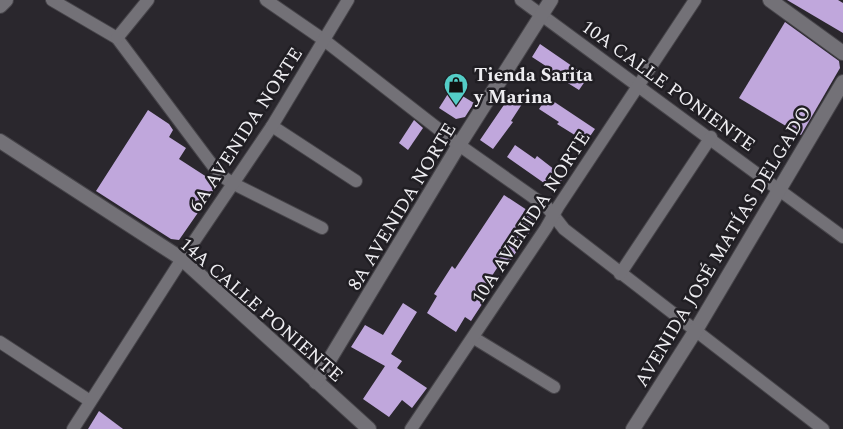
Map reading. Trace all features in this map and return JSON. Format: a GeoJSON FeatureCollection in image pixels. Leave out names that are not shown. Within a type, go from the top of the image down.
{"type":"FeatureCollection","features":[{"type":"Feature","properties":{"kind":"street"},"geometry":{"type":"LineString","coordinates":[[0,6],[6,0]]}},
{"type":"Feature","properties":{"kind":"street"},"geometry":{"type":"LineString","coordinates":[[52,0],[117,38],[211,166],[232,183],[322,228]]}},
{"type":"Feature","properties":{"kind":"street"},"geometry":{"type":"LineString","coordinates":[[117,38],[148,0]]}},
{"type":"Feature","properties":{"kind":"street"},"geometry":{"type":"LineString","coordinates":[[266,0],[324,40],[459,145],[547,207],[564,229],[823,429]]}},
{"type":"Feature","properties":{"kind":"street","name":"6A AVENIDA NORTE"},"geometry":{"type":"LineString","coordinates":[[73,429],[182,259],[272,126],[348,0]]}},
{"type":"Feature","properties":{"kind":"street","name":"10A CALLE PONIENTE"},"geometry":{"type":"LineString","coordinates":[[521,0],[711,137],[843,237]]}},
{"type":"Feature","properties":{"kind":"street","name":"8A AVENIDA NORTE"},"geometry":{"type":"LineString","coordinates":[[316,382],[459,145],[552,0]]}},
{"type":"Feature","properties":{"kind":"street","name":"10A AVENIDA NORTE"},"geometry":{"type":"LineString","coordinates":[[411,429],[474,338],[546,228],[553,214],[695,0]]}},
{"type":"Feature","properties":{"kind":"street"},"geometry":{"type":"LineString","coordinates":[[770,0],[843,53]]}},
{"type":"Feature","properties":{"kind":"street","name":"AVENIDA JOSÉ MATÍAS DELGADO"},"geometry":{"type":"LineString","coordinates":[[633,429],[696,330],[843,82]]}},
{"type":"Feature","properties":{"kind":"street"},"geometry":{"type":"LineString","coordinates":[[272,126],[356,181]]}},
{"type":"Feature","properties":{"kind":"street"},"geometry":{"type":"LineString","coordinates":[[620,274],[711,137]]}},
{"type":"Feature","properties":{"kind":"street","name":"14A CALLE PONIENTE"},"geometry":{"type":"LineString","coordinates":[[0,141],[182,259],[369,429]]}},
{"type":"Feature","properties":{"kind":"street"},"geometry":{"type":"LineString","coordinates":[[474,338],[554,387]]}},
{"type":"Feature","properties":{"kind":"street"},"geometry":{"type":"LineString","coordinates":[[0,342],[90,401]]}},
{"type":"Feature","properties":{"kind":"building"},"geometry":{"type":"Polygon","coordinates":[[[787,0],[838,0],[843,3],[843,33],[787,0]]]}},
{"type":"Feature","properties":{"kind":"building"},"geometry":{"type":"Polygon","coordinates":[[[785,22],[839,61],[840,68],[801,135],[739,98],[785,22]]]}},
{"type":"Feature","properties":{"kind":"building"},"geometry":{"type":"Polygon","coordinates":[[[540,44],[588,77],[579,90],[550,72],[552,70],[532,57],[540,44]]]}},
{"type":"Feature","properties":{"kind":"building","name":"Tienda Sarita y Marina"},"geometry":{"type":"Polygon","coordinates":[[[451,89],[474,103],[465,117],[456,119],[439,108],[451,89]]]}},
{"type":"Feature","properties":{"kind":"building"},"geometry":{"type":"Polygon","coordinates":[[[512,93],[524,101],[511,121],[513,122],[493,149],[480,140],[512,93]]]}},
{"type":"Feature","properties":{"kind":"building"},"geometry":{"type":"Polygon","coordinates":[[[547,97],[595,129],[586,142],[557,124],[559,122],[539,109],[547,97]]]}},
{"type":"Feature","properties":{"kind":"building"},"geometry":{"type":"Polygon","coordinates":[[[148,110],[169,124],[173,130],[169,137],[186,148],[179,159],[213,181],[213,191],[179,240],[171,239],[96,191],[148,110]]]}},
{"type":"Feature","properties":{"kind":"building"},"geometry":{"type":"Polygon","coordinates":[[[414,120],[423,128],[408,150],[399,143],[414,120]]]}},
{"type":"Feature","properties":{"kind":"building"},"geometry":{"type":"Polygon","coordinates":[[[515,145],[535,159],[537,156],[564,177],[554,190],[507,157],[515,145]]]}},
{"type":"Feature","properties":{"kind":"building"},"geometry":{"type":"Polygon","coordinates":[[[504,195],[533,214],[530,218],[536,222],[507,266],[501,262],[484,288],[490,292],[471,321],[465,317],[456,332],[427,313],[437,296],[434,294],[452,266],[455,269],[504,195]]]}},
{"type":"Feature","properties":{"kind":"building"},"geometry":{"type":"Polygon","coordinates":[[[403,303],[417,312],[391,354],[402,361],[397,368],[427,388],[412,408],[402,400],[389,417],[363,399],[385,366],[351,347],[365,325],[383,335],[403,303]]]}},
{"type":"Feature","properties":{"kind":"building"},"geometry":{"type":"Polygon","coordinates":[[[99,411],[123,429],[88,429],[99,411]]]}},
{"type":"Feature","properties":{"kind":"place","name":"Tienda Sarita y Marina"},"geometry":{"type":"Point","coordinates":[456,106]}}]}
